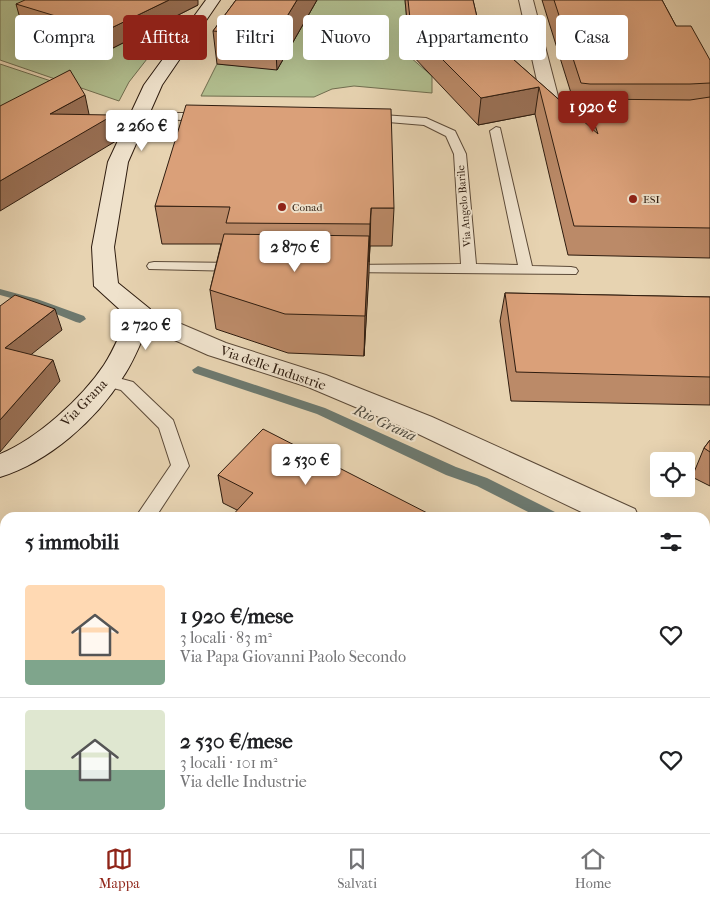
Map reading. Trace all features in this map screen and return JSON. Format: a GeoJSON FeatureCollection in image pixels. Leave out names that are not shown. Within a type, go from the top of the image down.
{"type":"FeatureCollection","features":[{"type":"Feature","properties":{"kind":"street","name":"Via delle Industrie"},"geometry":{"type":"LineString","coordinates":[[213,0],[153,85],[118,162],[103,248],[106,286],[140,315],[217,349],[317,382],[422,424],[611,512]]}},
{"type":"Feature","properties":{"kind":"street"},"geometry":{"type":"LineString","coordinates":[[526,0],[551,103],[569,115],[584,119],[633,119]]}},
{"type":"Feature","properties":{"kind":"street","name":"Via Grana"},"geometry":{"type":"LineString","coordinates":[[0,466],[14,462],[66,424],[107,381],[115,370],[140,315]]}},
{"type":"Feature","properties":{"kind":"lane"},"geometry":{"type":"LineString","coordinates":[[140,116],[216,117]]}},
{"type":"Feature","properties":{"kind":"lane","name":"Via Angelo Barile"},"geometry":{"type":"LineString","coordinates":[[355,117],[426,122],[451,134],[460,154],[469,268]]}},
{"type":"Feature","properties":{"kind":"lane"},"geometry":{"type":"LineString","coordinates":[[496,131],[526,270]]}},
{"type":"Feature","properties":{"kind":"lane"},"geometry":{"type":"LineString","coordinates":[[154,266],[251,268]]}},
{"type":"Feature","properties":{"kind":"lane"},"geometry":{"type":"LineString","coordinates":[[328,269],[469,268],[571,271]]}},
{"type":"Feature","properties":{"kind":"lane"},"geometry":{"type":"LineString","coordinates":[[107,381],[127,386],[166,425],[180,466],[148,512]]}},
{"type":"Feature","properties":{"kind":"green space"},"geometry":{"type":"Polygon","coordinates":[[[0,0],[112,0],[168,15],[123,15],[123,60],[146,60],[129,82],[119,101],[0,60],[0,0]]]}},
{"type":"Feature","properties":{"kind":"green space"},"geometry":{"type":"Polygon","coordinates":[[[261,0],[405,0],[406,15],[399,15],[399,60],[413,60],[432,76],[432,93],[354,86],[332,89],[314,97],[201,96],[217,64],[277,69],[282,60],[293,60],[293,41],[303,24],[303,60],[389,60],[389,15],[308,15],[313,7],[261,0]]]}},
{"type":"Feature","properties":{"kind":"green space"},"geometry":{"type":"Polygon","coordinates":[[[0,64],[72,88],[0,127],[0,64]]]}},
{"type":"Feature","properties":{"kind":"building"},"geometry":{"type":"Polygon","coordinates":[[[25,0],[169,0],[138,15],[123,15],[123,22],[113,27],[113,15],[52,15],[16,4],[25,0]]]}},
{"type":"Feature","properties":{"kind":"building"},"geometry":{"type":"Polygon","coordinates":[[[236,0],[297,0],[288,15],[225,15],[236,0]]]}},
{"type":"Feature","properties":{"kind":"building"},"geometry":{"type":"Polygon","coordinates":[[[408,0],[473,0],[476,15],[410,15],[408,0]]]}},
{"type":"Feature","properties":{"kind":"building"},"geometry":{"type":"Polygon","coordinates":[[[554,0],[662,0],[676,26],[691,26],[710,60],[710,83],[581,83],[574,60],[628,60],[628,15],[559,15],[554,0]]]}},
{"type":"Feature","properties":{"kind":"building"},"geometry":{"type":"Polygon","coordinates":[[[443,60],[514,60],[598,134],[586,99],[690,100],[710,97],[710,228],[574,226],[539,87],[481,98],[443,60]]]}},
{"type":"Feature","properties":{"kind":"building"},"geometry":{"type":"Polygon","coordinates":[[[70,70],[85,95],[50,114],[111,115],[110,117],[0,181],[0,106],[70,70]]]}},
{"type":"Feature","properties":{"kind":"building","name":"Conad"},"geometry":{"type":"Polygon","coordinates":[[[186,105],[391,109],[394,208],[371,208],[370,224],[226,223],[230,207],[155,206],[186,105]]]}},
{"type":"Feature","properties":{"kind":"building"},"geometry":{"type":"Polygon","coordinates":[[[224,234],[369,236],[365,316],[285,314],[210,290],[224,234]]]}},
{"type":"Feature","properties":{"kind":"building"},"geometry":{"type":"Polygon","coordinates":[[[505,293],[710,297],[710,377],[516,372],[505,293]]]}},
{"type":"Feature","properties":{"kind":"building"},"geometry":{"type":"Polygon","coordinates":[[[15,295],[55,309],[5,348],[53,360],[0,420],[0,306],[15,295]]]}},
{"type":"Feature","properties":{"kind":"building"},"geometry":{"type":"Polygon","coordinates":[[[263,429],[425,512],[236,512],[253,493],[218,475],[263,429]]]}},
{"type":"Feature","properties":{"kind":"building"},"geometry":{"type":"Polygon","coordinates":[[[710,440],[710,452],[704,448],[710,440]]]}},
{"type":"Feature","properties":{"kind":"waterway","name":"Rio Grana"},"geometry":{"type":"LineString","coordinates":[[0,292],[33,301],[80,319]]}},
{"type":"Feature","properties":{"kind":"waterway","name":"Rio Grana"},"geometry":{"type":"LineString","coordinates":[[198,370],[321,411],[451,471],[482,482],[542,512]]}},
{"type":"Feature","properties":{"kind":"place","name":"ESI"},"geometry":{"type":"Point","coordinates":[633,199]}},
{"type":"Feature","properties":{"kind":"place","name":"Conad"},"geometry":{"type":"Point","coordinates":[282,207]}}]}
